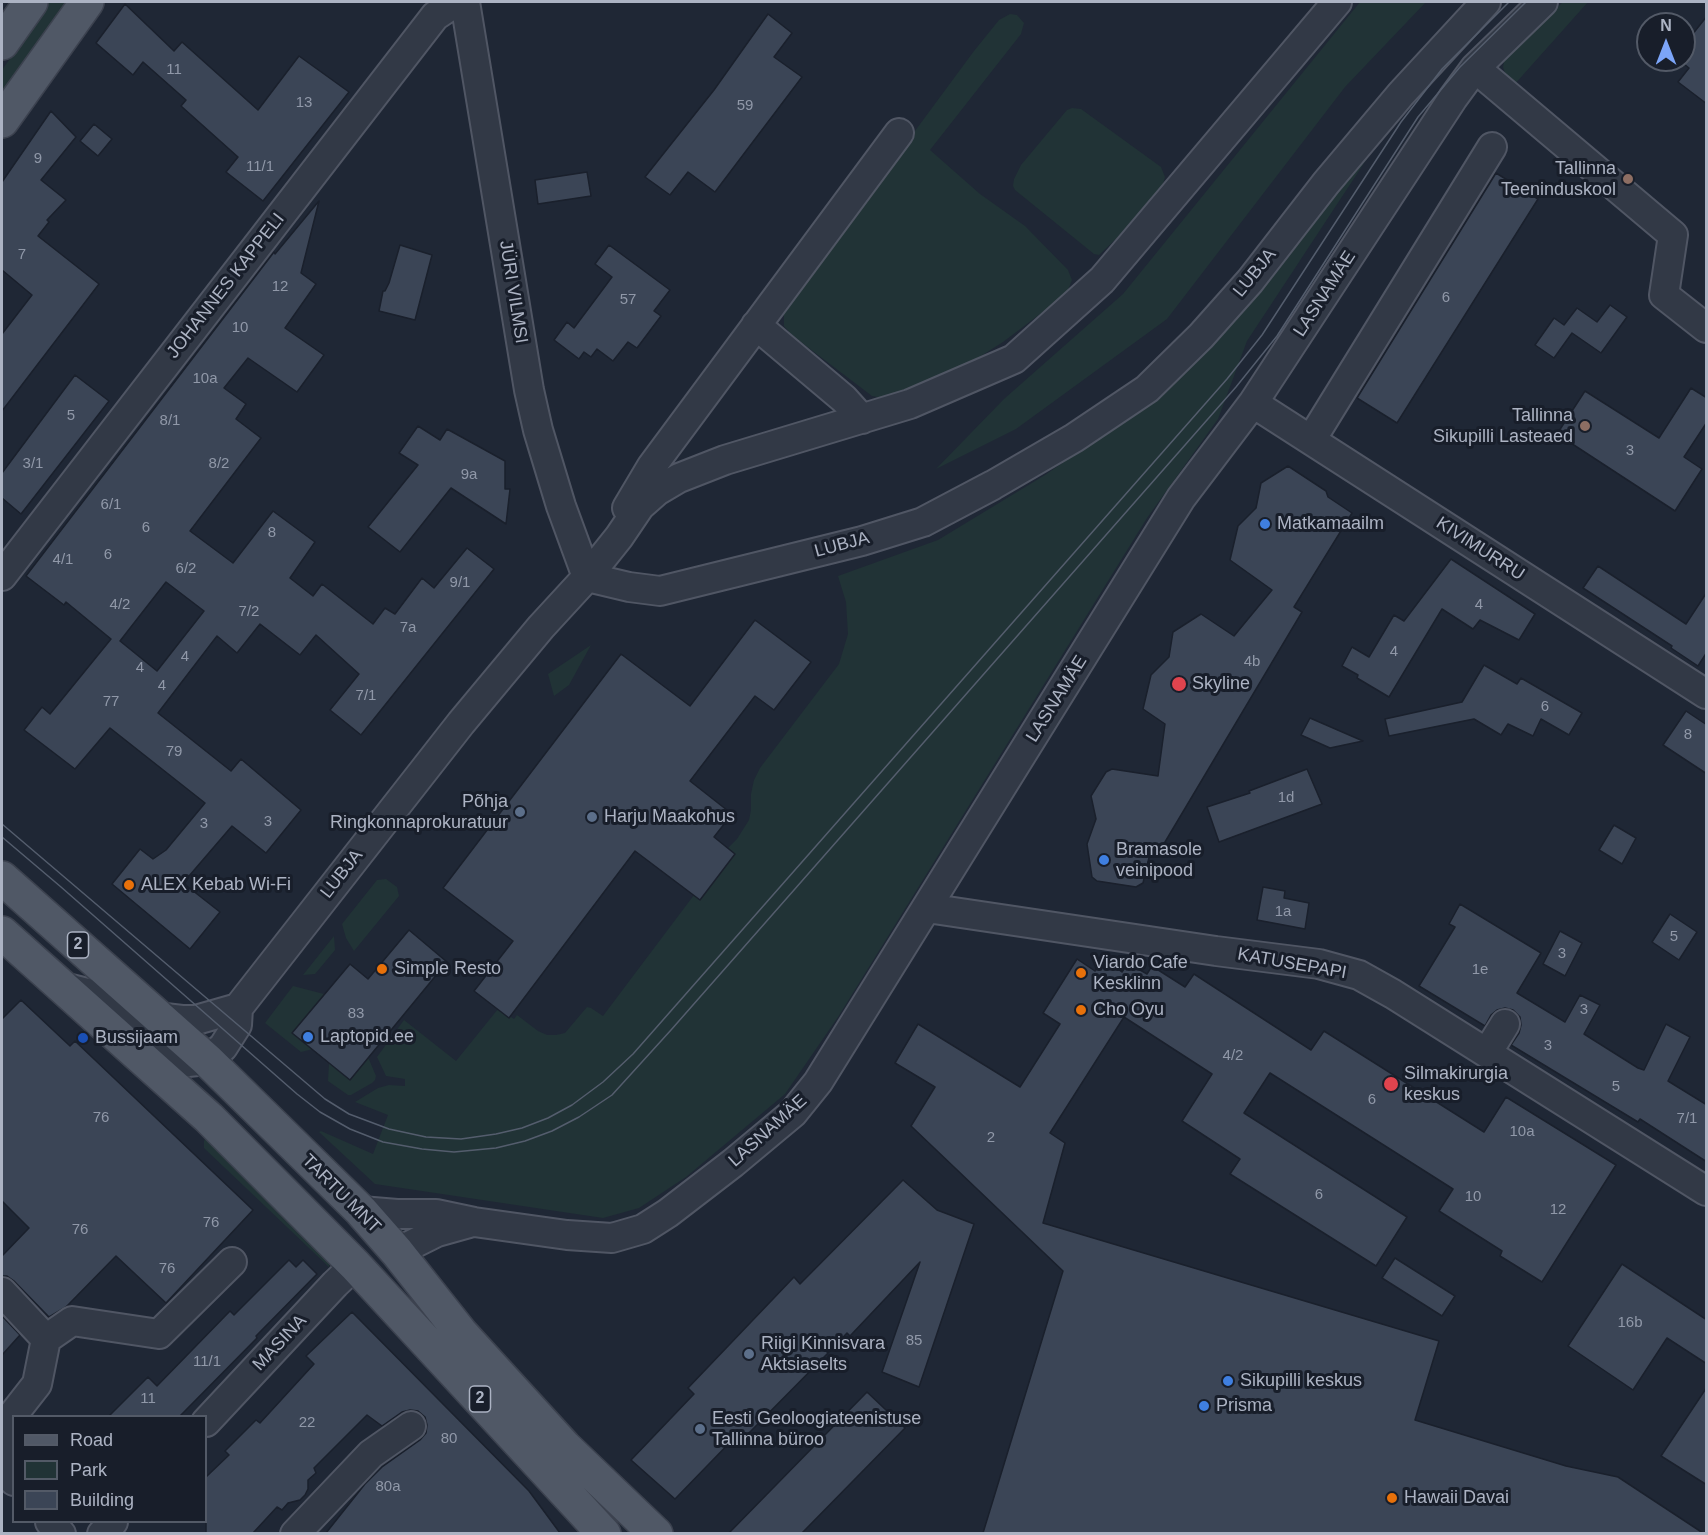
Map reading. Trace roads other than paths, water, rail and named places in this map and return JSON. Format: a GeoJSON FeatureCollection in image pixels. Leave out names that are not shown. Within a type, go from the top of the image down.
{"type":"FeatureCollection","features":[{"type":"Feature","properties":{"kind":"main road"},"geometry":{"type":"LineString","coordinates":[[2,43],[31,2]]}},
{"type":"Feature","properties":{"kind":"main road"},"geometry":{"type":"LineString","coordinates":[[2,121],[87,2]]}},
{"type":"Feature","properties":{"kind":"main road","name":"TARTU MNT"},"geometry":{"type":"LineString","coordinates":[[2,878],[207,1060],[361,1211],[461,1333],[565,1447],[656,1533]]}},
{"type":"Feature","properties":{"kind":"main road","name":"2"},"geometry":{"type":"LineString","coordinates":[[2,933],[209,1118],[355,1264],[604,1533]]}},
{"type":"Feature","properties":{"kind":"main road"},"geometry":{"type":"LineString","coordinates":[[272,1181],[316,1199],[361,1241],[380,1249],[396,1252]]}},
{"type":"Feature","properties":{"kind":"main road"},"geometry":{"type":"LineString","coordinates":[[355,1264],[392,1275],[422,1308],[461,1333]]}},
{"type":"Feature","properties":{"kind":"street","name":"JOHANNES KAPPELI"},"geometry":{"type":"LineString","coordinates":[[2,576],[435,16],[456,2]]}},
{"type":"Feature","properties":{"kind":"street","name":"JÜRI VILMSI"},"geometry":{"type":"LineString","coordinates":[[465,2],[529,390],[538,430],[561,506],[587,577]]}},
{"type":"Feature","properties":{"kind":"street"},"geometry":{"type":"LineString","coordinates":[[587,577],[640,506],[657,491],[680,478],[725,460],[910,404],[1014,359],[1102,280],[1337,2]]}},
{"type":"Feature","properties":{"kind":"street"},"geometry":{"type":"LineString","coordinates":[[1421,74],[1486,2]]}},
{"type":"Feature","properties":{"kind":"street","name":"LASNAMÄE"},"geometry":{"type":"LineString","coordinates":[[361,1211],[436,1214],[474,1222],[567,1235],[612,1238],[643,1229],[669,1213],[733,1164],[792,1113],[818,1082],[1181,498],[1253,403],[1453,98],[1475,68],[1543,2]]}},
{"type":"Feature","properties":{"kind":"street"},"geometry":{"type":"LineString","coordinates":[[1421,74],[1461,67],[1475,68],[1673,235],[1664,295],[1707,328]]}},
{"type":"Feature","properties":{"kind":"street","name":"LUBJA"},"geometry":{"type":"LineString","coordinates":[[238,1008],[461,723],[541,627],[587,577],[629,587],[660,591],[862,541],[922,522],[993,485],[1074,438],[1147,389],[1201,336],[1250,281],[1326,183],[1401,94],[1421,74]]}},
{"type":"Feature","properties":{"kind":"street"},"geometry":{"type":"LineString","coordinates":[[587,577],[652,466],[899,133]]}},
{"type":"Feature","properties":{"kind":"street"},"geometry":{"type":"LineString","coordinates":[[1311,440],[1492,147]]}},
{"type":"Feature","properties":{"kind":"street"},"geometry":{"type":"LineString","coordinates":[[756,325],[844,399],[862,419]]}},
{"type":"Feature","properties":{"kind":"street","name":"KIVIMURRU"},"geometry":{"type":"LineString","coordinates":[[1253,403],[1707,694]]}},
{"type":"Feature","properties":{"kind":"street","name":"KATUSEPAPI"},"geometry":{"type":"LineString","coordinates":[[927,908],[1319,964],[1359,975],[1707,1191]]}},
{"type":"Feature","properties":{"kind":"street"},"geometry":{"type":"LineString","coordinates":[[63,987],[100,996],[172,1057],[188,1062],[207,1060],[222,1047],[237,1025],[238,1008],[196,1020],[165,1018],[154,1013]]}},
{"type":"Feature","properties":{"kind":"street"},"geometry":{"type":"LineString","coordinates":[[1487,1053],[1505,1024]]}},
{"type":"Feature","properties":{"kind":"street","name":"LASNAMÄE"},"geometry":{"type":"LineString","coordinates":[[396,1252],[436,1232],[474,1222]]}},
{"type":"Feature","properties":{"kind":"street"},"geometry":{"type":"LineString","coordinates":[[13,1415],[37,1384],[46,1339],[72,1321],[159,1334],[232,1262]]}},
{"type":"Feature","properties":{"kind":"street","name":"MASINA"},"geometry":{"type":"LineString","coordinates":[[207,1421],[355,1264]]}},
{"type":"Feature","properties":{"kind":"street"},"geometry":{"type":"LineString","coordinates":[[2,1292],[46,1339]]}},
{"type":"Feature","properties":{"kind":"street"},"geometry":{"type":"LineString","coordinates":[[12,1416],[4,1426],[5,1472],[12,1478]]}},
{"type":"Feature","properties":{"kind":"street"},"geometry":{"type":"LineString","coordinates":[[295,1533],[371,1454],[411,1426]]}},
{"type":"Feature","properties":{"kind":"tram line"},"geometry":{"type":"LineString","coordinates":[[2,824],[325,1099],[349,1114],[389,1129],[426,1137],[461,1139],[522,1128],[572,1105],[603,1082],[633,1054],[1227,379],[1262,335],[1401,122],[1442,69],[1509,2]]}},
{"type":"Feature","properties":{"kind":"tram line"},"geometry":{"type":"LineString","coordinates":[[2,837],[297,1094],[320,1112],[350,1129],[383,1142],[454,1152],[496,1148],[525,1141],[552,1131],[579,1117],[612,1095],[671,1030],[1236,387],[1277,336],[1418,117],[1460,67],[1526,2]]}},
{"type":"Feature","properties":{"kind":"place","name":"Tallinna Teeninduskool"},"geometry":{"type":"Point","coordinates":[1628,179]}},
{"type":"Feature","properties":{"kind":"place","name":"Tallinna Sikupilli Lasteaed"},"geometry":{"type":"Point","coordinates":[1585,426]}},
{"type":"Feature","properties":{"kind":"place","name":"Matkamaailm"},"geometry":{"type":"Point","coordinates":[1265,524]}},
{"type":"Feature","properties":{"kind":"place","name":"Skyline"},"geometry":{"type":"Point","coordinates":[1179,684]}},
{"type":"Feature","properties":{"kind":"place","name":"Põhja Ringkonnaprokuratuur"},"geometry":{"type":"Point","coordinates":[520,812]}},
{"type":"Feature","properties":{"kind":"place","name":"Harju Maakohus"},"geometry":{"type":"Point","coordinates":[592,817]}},
{"type":"Feature","properties":{"kind":"place","name":"Bramasole veinipood"},"geometry":{"type":"Point","coordinates":[1104,860]}},
{"type":"Feature","properties":{"kind":"place","name":"ALEX Kebab Wi-Fi"},"geometry":{"type":"Point","coordinates":[129,885]}},
{"type":"Feature","properties":{"kind":"place","name":"Simple Resto"},"geometry":{"type":"Point","coordinates":[382,969]}},
{"type":"Feature","properties":{"kind":"place","name":"Viardo Cafe Kesklinn"},"geometry":{"type":"Point","coordinates":[1081,973]}},
{"type":"Feature","properties":{"kind":"place","name":"Cho Oyu"},"geometry":{"type":"Point","coordinates":[1081,1010]}},
{"type":"Feature","properties":{"kind":"place","name":"Laptopid.ee"},"geometry":{"type":"Point","coordinates":[308,1037]}},
{"type":"Feature","properties":{"kind":"place","name":"Bussijaam"},"geometry":{"type":"Point","coordinates":[83,1038]}},
{"type":"Feature","properties":{"kind":"place","name":"Silmakirurgia keskus"},"geometry":{"type":"Point","coordinates":[1391,1084]}},
{"type":"Feature","properties":{"kind":"place","name":"Riigi Kinnisvara Aktsiaselts"},"geometry":{"type":"Point","coordinates":[749,1354]}},
{"type":"Feature","properties":{"kind":"place","name":"Sikupilli keskus"},"geometry":{"type":"Point","coordinates":[1228,1381]}},
{"type":"Feature","properties":{"kind":"place","name":"Prisma"},"geometry":{"type":"Point","coordinates":[1204,1406]}},
{"type":"Feature","properties":{"kind":"place","name":"Eesti Geoloogiateenistuse Tallinna büroo"},"geometry":{"type":"Point","coordinates":[700,1429]}},
{"type":"Feature","properties":{"kind":"place","name":"Hawaii Davai"},"geometry":{"type":"Point","coordinates":[1392,1498]}}]}
